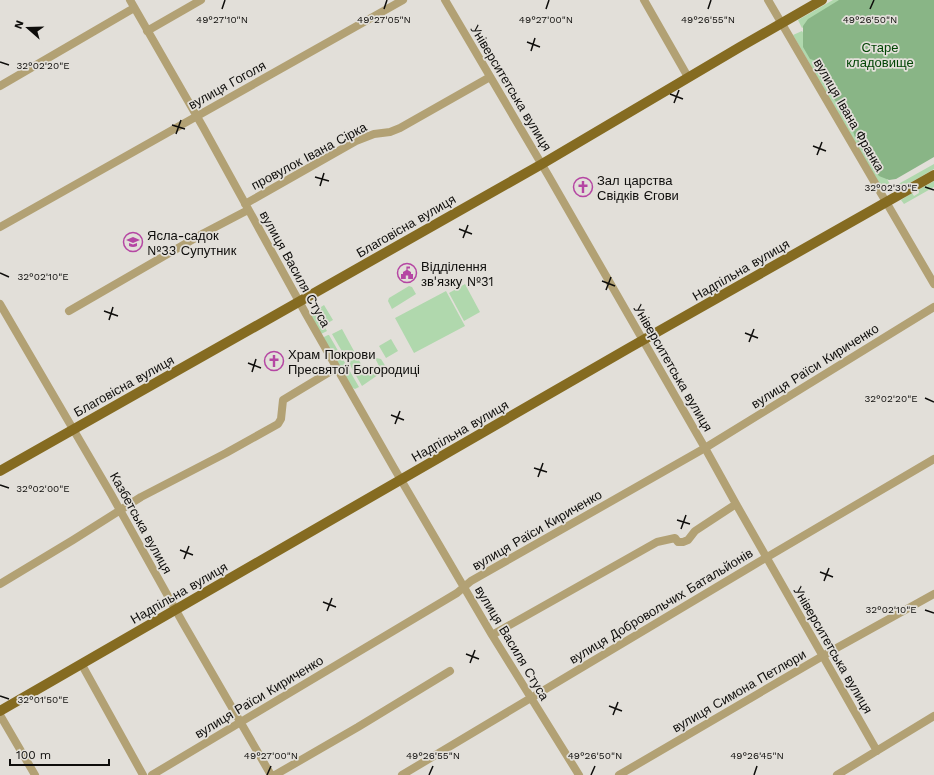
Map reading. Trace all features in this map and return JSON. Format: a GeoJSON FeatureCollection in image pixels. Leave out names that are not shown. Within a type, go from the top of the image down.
{"type":"FeatureCollection","features":[{"type":"Feature","properties":{"kind":"main road","name":"Благовісна вулиця"},"geometry":{"type":"LineString","coordinates":[[0,471],[542,164],[688,77],[822,0]]}},
{"type":"Feature","properties":{"kind":"main road","name":"Надпільна вулиця"},"geometry":{"type":"LineString","coordinates":[[0,711],[82,665],[175,609],[934,175]]}},
{"type":"Feature","properties":{"kind":"street","name":"вулиця Василя Стуса"},"geometry":{"type":"LineString","coordinates":[[130,0],[336,368],[492,635],[579,775]]}},
{"type":"Feature","properties":{"kind":"street"},"geometry":{"type":"LineString","coordinates":[[147,31],[200,0]]}},
{"type":"Feature","properties":{"kind":"street","name":"вулиця Гоголя"},"geometry":{"type":"LineString","coordinates":[[0,227],[403,0]]}},
{"type":"Feature","properties":{"kind":"street","name":"Університетська вулиця"},"geometry":{"type":"LineString","coordinates":[[445,0],[542,164],[877,751]]}},
{"type":"Feature","properties":{"kind":"street"},"geometry":{"type":"LineString","coordinates":[[644,0],[688,77]]}},
{"type":"Feature","properties":{"kind":"street","name":"вулиця Івана Франка"},"geometry":{"type":"LineString","coordinates":[[768,0],[934,284]]}},
{"type":"Feature","properties":{"kind":"street"},"geometry":{"type":"LineString","coordinates":[[0,86],[134,8]]}},
{"type":"Feature","properties":{"kind":"street","name":"провулок Івана Сірка"},"geometry":{"type":"LineString","coordinates":[[69,312],[204,233],[356,141],[374,134],[390,132],[400,128],[490,77]]}},
{"type":"Feature","properties":{"kind":"street","name":"Казбетська вулиця"},"geometry":{"type":"LineString","coordinates":[[0,304],[120,510],[175,609],[271,775]]}},
{"type":"Feature","properties":{"kind":"street","name":"вулиця Раїси Кириченко"},"geometry":{"type":"LineString","coordinates":[[152,775],[240,721],[457,593],[471,581],[705,448],[934,306]]}},
{"type":"Feature","properties":{"kind":"street"},"geometry":{"type":"LineString","coordinates":[[0,584],[141,497],[278,424],[281,419],[283,400],[336,368]]}},
{"type":"Feature","properties":{"kind":"street","name":"вулиця Добровольчих Батальйонів"},"geometry":{"type":"LineString","coordinates":[[402,775],[531,697],[934,460]]}},
{"type":"Feature","properties":{"kind":"street"},"geometry":{"type":"LineString","coordinates":[[492,635],[657,542],[674,538],[678,542],[688,540],[695,531],[736,504]]}},
{"type":"Feature","properties":{"kind":"street","name":"вулиця Симона Петлюри"},"geometry":{"type":"LineString","coordinates":[[620,775],[934,594]]}},
{"type":"Feature","properties":{"kind":"street"},"geometry":{"type":"LineString","coordinates":[[82,665],[143,775]]}},
{"type":"Feature","properties":{"kind":"street"},"geometry":{"type":"LineString","coordinates":[[275,775],[450,671]]}},
{"type":"Feature","properties":{"kind":"street"},"geometry":{"type":"LineString","coordinates":[[0,715],[35,775]]}},
{"type":"Feature","properties":{"kind":"street"},"geometry":{"type":"LineString","coordinates":[[837,775],[934,716]]}},
{"type":"Feature","properties":{"kind":"green space"},"geometry":{"type":"Polygon","coordinates":[[[833,0],[851,0],[802,28],[798,20],[833,0]]]}},
{"type":"Feature","properties":{"kind":"green space","name":"Старе кладовище"},"geometry":{"type":"Polygon","coordinates":[[[839,0],[934,0],[934,157],[896,179],[889,180],[879,176],[869,162],[855,137],[844,111],[834,99],[830,86],[822,80],[817,70],[818,64],[816,61],[810,59],[803,47],[803,26],[808,19],[839,0]]]}},
{"type":"Feature","properties":{"kind":"green space"},"geometry":{"type":"Polygon","coordinates":[[[802,31],[891,186],[883,190],[793,35],[802,31]]]}},
{"type":"Feature","properties":{"kind":"green space"},"geometry":{"type":"Polygon","coordinates":[[[934,164],[934,169],[896,191],[893,187],[934,164]]]}},
{"type":"Feature","properties":{"kind":"green space"},"geometry":{"type":"Polygon","coordinates":[[[934,181],[934,187],[904,204],[901,200],[912,193],[914,196],[919,193],[918,190],[934,181]]]}},
{"type":"Feature","properties":{"kind":"green space"},"geometry":{"type":"Polygon","coordinates":[[[465,284],[480,312],[464,321],[449,293],[465,284]]]}},
{"type":"Feature","properties":{"kind":"green space"},"geometry":{"type":"Polygon","coordinates":[[[409,286],[412,287],[416,294],[392,309],[388,301],[389,298],[409,286]]]}},
{"type":"Feature","properties":{"kind":"green space"},"geometry":{"type":"Polygon","coordinates":[[[446,291],[465,326],[414,353],[395,318],[446,291]]]}},
{"type":"Feature","properties":{"kind":"green space"},"geometry":{"type":"Polygon","coordinates":[[[324,305],[333,320],[326,324],[318,309],[324,305]]]}},
{"type":"Feature","properties":{"kind":"green space"},"geometry":{"type":"Polygon","coordinates":[[[315,311],[327,331],[321,334],[309,314],[315,311]]]}},
{"type":"Feature","properties":{"kind":"green space"},"geometry":{"type":"Polygon","coordinates":[[[342,329],[367,375],[380,368],[375,358],[381,359],[386,367],[385,370],[362,386],[332,334],[342,329]]]}},
{"type":"Feature","properties":{"kind":"green space"},"geometry":{"type":"Polygon","coordinates":[[[328,335],[359,387],[355,389],[351,387],[324,339],[324,337],[328,335]]]}},
{"type":"Feature","properties":{"kind":"green space"},"geometry":{"type":"Polygon","coordinates":[[[391,339],[398,351],[386,358],[379,346],[391,339]]]}},
{"type":"Feature","properties":{"kind":"place","name":"Зал царства Свідків Єгови"},"geometry":{"type":"Point","coordinates":[583,187]}},
{"type":"Feature","properties":{"kind":"place","name":"Ясла-садок №33 Супутник"},"geometry":{"type":"Point","coordinates":[133,242]}},
{"type":"Feature","properties":{"kind":"place","name":"Відділення зв'язку №31"},"geometry":{"type":"Point","coordinates":[407,273]}},
{"type":"Feature","properties":{"kind":"place","name":"Храм Покрови Пресвятої Богородиці"},"geometry":{"type":"Point","coordinates":[274,361]}}]}
